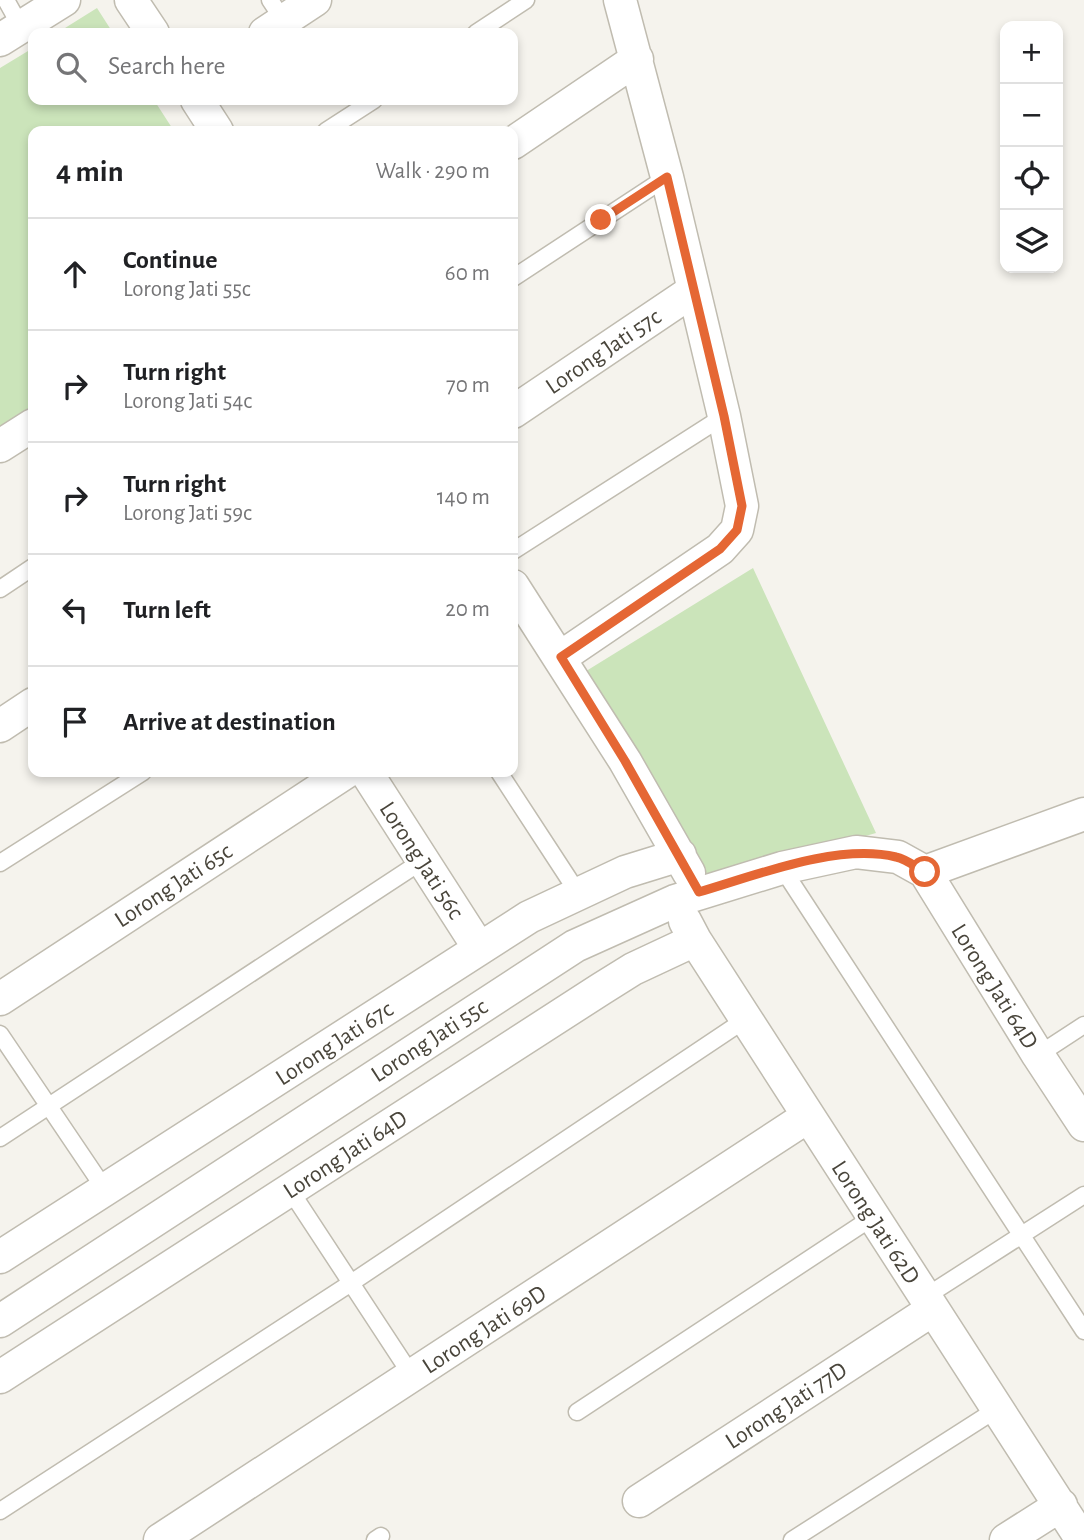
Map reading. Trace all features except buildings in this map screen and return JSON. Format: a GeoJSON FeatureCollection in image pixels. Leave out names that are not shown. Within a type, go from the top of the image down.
{"type":"FeatureCollection","features":[{"type":"Feature","properties":{"kind":"street"},"geometry":{"type":"LineString","coordinates":[[10,34],[64,0]]}},
{"type":"Feature","properties":{"kind":"street"},"geometry":{"type":"LineString","coordinates":[[131,0],[150,28]]}},
{"type":"Feature","properties":{"kind":"street"},"geometry":{"type":"LineString","coordinates":[[273,18],[314,0]]}},
{"type":"Feature","properties":{"kind":"street"},"geometry":{"type":"LineString","coordinates":[[561,657],[720,549],[737,530],[742,506],[724,416],[667,177],[620,0]]}},
{"type":"Feature","properties":{"kind":"street"},"geometry":{"type":"LineString","coordinates":[[518,140],[637,59]]}},
{"type":"Feature","properties":{"kind":"street"},"geometry":{"type":"LineString","coordinates":[[200,105],[215,126]]}},
{"type":"Feature","properties":{"kind":"street","name":"Lorong Jati 57c"},"geometry":{"type":"LineString","coordinates":[[518,409],[694,290]]}},
{"type":"Feature","properties":{"kind":"street"},"geometry":{"type":"LineString","coordinates":[[0,446],[28,428]]}},
{"type":"Feature","properties":{"kind":"street","name":"Lorong Jati 62D"},"geometry":{"type":"LineString","coordinates":[[518,593],[561,657],[680,855],[695,940],[1082,1540]]}},
{"type":"Feature","properties":{"kind":"street"},"geometry":{"type":"LineString","coordinates":[[0,726],[28,707]]}},
{"type":"Feature","properties":{"kind":"street","name":"Lorong Jati 65c"},"geometry":{"type":"LineString","coordinates":[[0,999],[338,777]]}},
{"type":"Feature","properties":{"kind":"street","name":"Lorong Jati 56c"},"geometry":{"type":"LineString","coordinates":[[369,777],[479,948]]}},
{"type":"Feature","properties":{"kind":"street"},"geometry":{"type":"LineString","coordinates":[[911,864],[1084,814]]}},
{"type":"Feature","properties":{"kind":"street","name":"Lorong Jati 55c"},"geometry":{"type":"LineString","coordinates":[[0,1321],[575,946],[687,897],[782,868],[856,852],[911,864]]}},
{"type":"Feature","properties":{"kind":"street","name":"Lorong Jati 67c"},"geometry":{"type":"LineString","coordinates":[[0,1257],[529,917],[625,872],[680,855]]}},
{"type":"Feature","properties":{"kind":"street","name":"Lorong Jati 64D"},"geometry":{"type":"LineString","coordinates":[[911,864],[1084,1125]]}},
{"type":"Feature","properties":{"kind":"street","name":"Lorong Jati 64D"},"geometry":{"type":"LineString","coordinates":[[0,1377],[633,969],[695,940]]}},
{"type":"Feature","properties":{"kind":"street","name":"Lorong Jati 69D"},"geometry":{"type":"LineString","coordinates":[[160,1540],[807,1117]]}},
{"type":"Feature","properties":{"kind":"street"},"geometry":{"type":"LineString","coordinates":[[106,1191],[135,1232]]}},
{"type":"Feature","properties":{"kind":"street","name":"Lorong Jati 77D"},"geometry":{"type":"LineString","coordinates":[[639,1501],[929,1303]]}},
{"type":"Feature","properties":{"kind":"street"},"geometry":{"type":"LineString","coordinates":[[1006,1540],[1061,1505]]}},
{"type":"Feature","properties":{"kind":"lane"},"geometry":{"type":"LineString","coordinates":[[6,0],[10,34]]}},
{"type":"Feature","properties":{"kind":"lane"},"geometry":{"type":"LineString","coordinates":[[484,28],[526,0]]}},
{"type":"Feature","properties":{"kind":"lane"},"geometry":{"type":"LineString","coordinates":[[334,126],[366,105]]}},
{"type":"Feature","properties":{"kind":"lane"},"geometry":{"type":"LineString","coordinates":[[518,275],[667,177]]}},
{"type":"Feature","properties":{"kind":"lane"},"geometry":{"type":"LineString","coordinates":[[518,548],[724,416]]}},
{"type":"Feature","properties":{"kind":"lane"},"geometry":{"type":"LineString","coordinates":[[0,589],[28,570]]}},
{"type":"Feature","properties":{"kind":"lane"},"geometry":{"type":"LineString","coordinates":[[0,863],[135,777]]}},
{"type":"Feature","properties":{"kind":"lane"},"geometry":{"type":"LineString","coordinates":[[502,777],[578,893]]}},
{"type":"Feature","properties":{"kind":"lane"},"geometry":{"type":"LineString","coordinates":[[0,1138],[422,861]]}},
{"type":"Feature","properties":{"kind":"lane"},"geometry":{"type":"LineString","coordinates":[[782,868],[1084,1331]]}},
{"type":"Feature","properties":{"kind":"lane"},"geometry":{"type":"LineString","coordinates":[[0,1511],[351,1283],[746,1019]]}},
{"type":"Feature","properties":{"kind":"lane"},"geometry":{"type":"LineString","coordinates":[[1038,1055],[1084,1025]]}},
{"type":"Feature","properties":{"kind":"lane"},"geometry":{"type":"LineString","coordinates":[[0,1034],[106,1191]]}},
{"type":"Feature","properties":{"kind":"lane"},"geometry":{"type":"LineString","coordinates":[[290,1190],[412,1376]]}},
{"type":"Feature","properties":{"kind":"lane"},"geometry":{"type":"LineString","coordinates":[[929,1303],[1084,1195]]}},
{"type":"Feature","properties":{"kind":"lane"},"geometry":{"type":"LineString","coordinates":[[577,1412],[873,1217]]}},
{"type":"Feature","properties":{"kind":"lane"},"geometry":{"type":"LineString","coordinates":[[792,1540],[998,1409]]}},
{"type":"Feature","properties":{"kind":"green space"},"geometry":{"type":"Polygon","coordinates":[[[97,8],[110,28],[65,28],[97,8]]]}},
{"type":"Feature","properties":{"kind":"green space"},"geometry":{"type":"Polygon","coordinates":[[[28,51],[28,105],[157,105],[171,126],[28,126],[28,419],[0,437],[0,68],[28,51]]]}},
{"type":"Feature","properties":{"kind":"green space"},"geometry":{"type":"Polygon","coordinates":[[[753,568],[876,833],[679,889],[570,681],[753,568]]]}},
{"type":"Feature","properties":{"kind":"route"},"geometry":{"type":"LineString","coordinates":[[601,220],[667,177],[724,416],[742,506],[737,530],[720,549],[561,657],[625,761],[699,892],[782,868],[856,852],[898,857],[925,872]]}}]}
